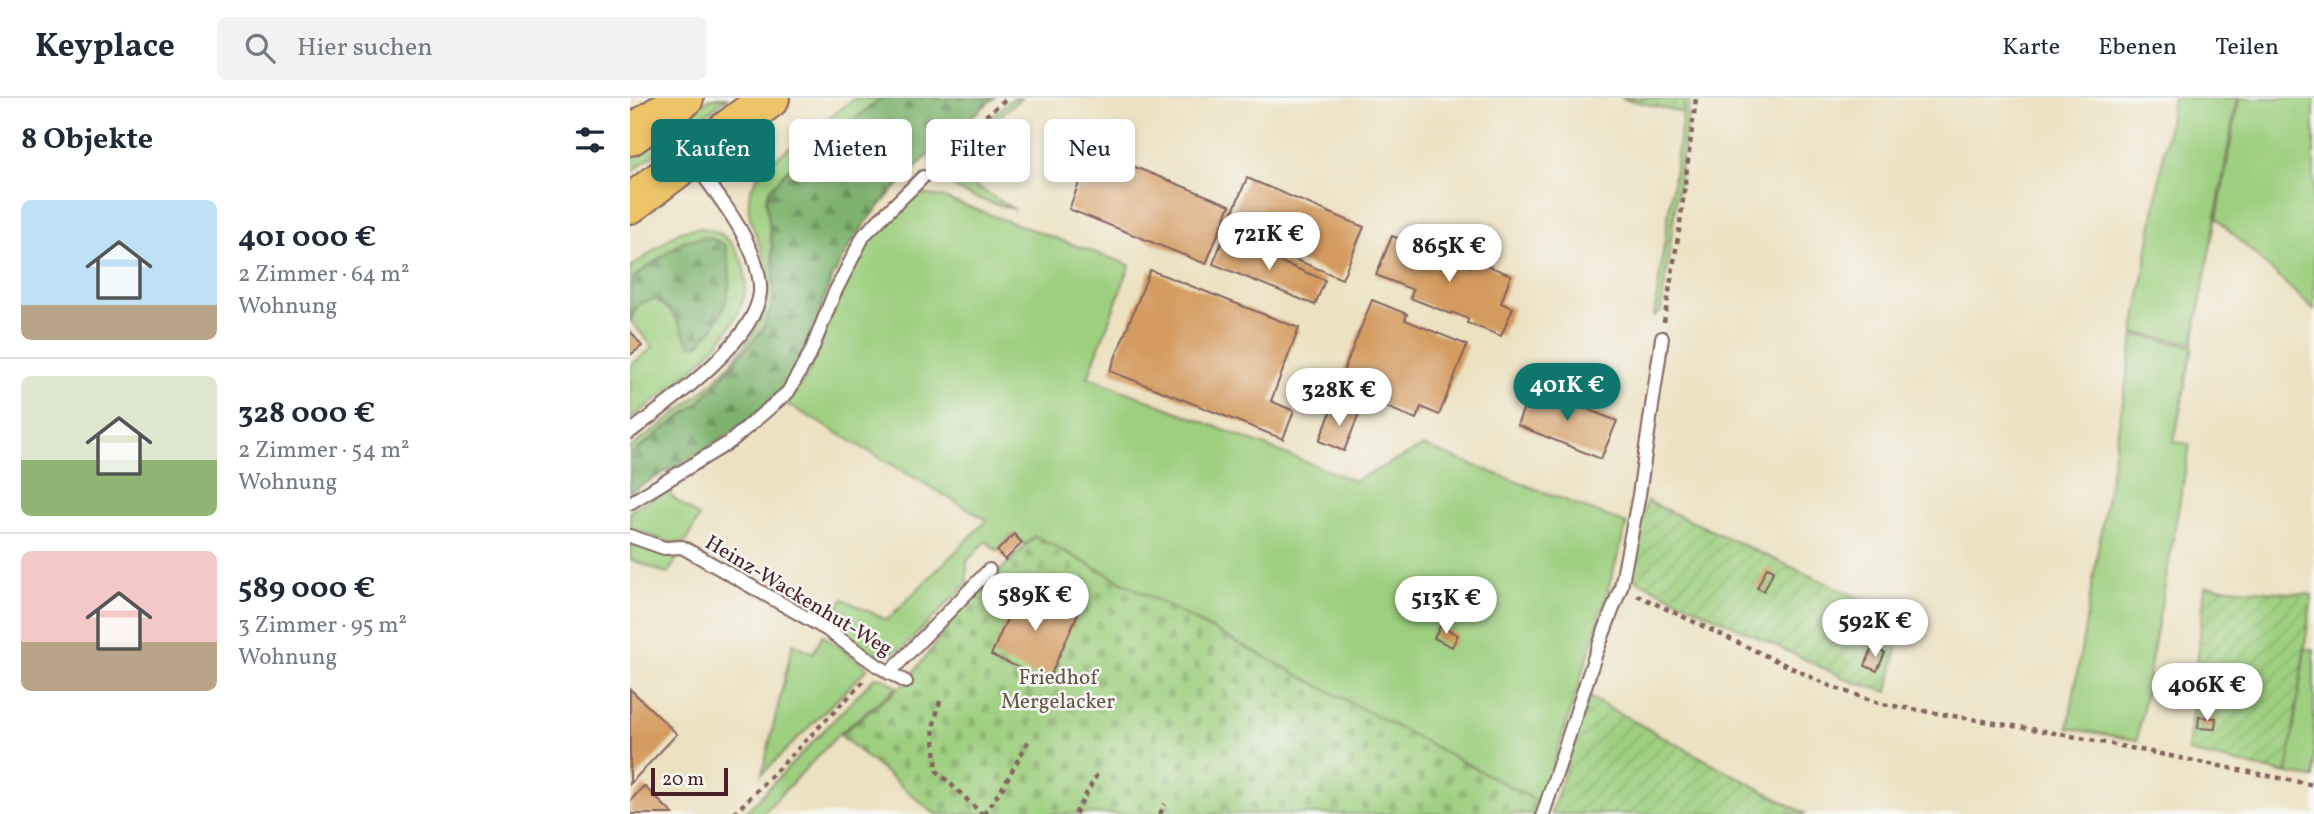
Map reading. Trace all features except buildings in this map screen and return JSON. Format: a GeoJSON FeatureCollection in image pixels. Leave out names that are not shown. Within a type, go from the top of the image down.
{"type":"FeatureCollection","features":[{"type":"Feature","properties":{"kind":"highway"},"geometry":{"type":"LineString","coordinates":[[630,106],[637,98]]}},
{"type":"Feature","properties":{"kind":"highway"},"geometry":{"type":"LineString","coordinates":[[630,136],[684,98]]}},
{"type":"Feature","properties":{"kind":"highway"},"geometry":{"type":"LineString","coordinates":[[742,119],[769,98]]}},
{"type":"Feature","properties":{"kind":"highway"},"geometry":{"type":"LineString","coordinates":[[630,204],[659,182]]}},
{"type":"Feature","properties":{"kind":"lane"},"geometry":{"type":"LineString","coordinates":[[630,503],[730,442],[788,392],[811,352],[833,296],[864,235],[923,177]]}},
{"type":"Feature","properties":{"kind":"lane"},"geometry":{"type":"LineString","coordinates":[[630,432],[698,380],[739,335],[752,315],[760,293],[754,258],[745,239],[707,182]]}},
{"type":"Feature","properties":{"kind":"lane"},"geometry":{"type":"LineString","coordinates":[[1543,814],[1595,656],[1621,587],[1639,495],[1662,338]]}},
{"type":"Feature","properties":{"kind":"lane","name":"Heinz-Wackenhut-Weg"},"geometry":{"type":"LineString","coordinates":[[630,536],[664,548],[682,547],[826,629],[906,682]]}},
{"type":"Feature","properties":{"kind":"lane"},"geometry":{"type":"LineString","coordinates":[[884,669],[989,570]]}},
{"type":"Feature","properties":{"kind":"path"},"geometry":{"type":"LineString","coordinates":[[923,177],[942,153],[1007,98]]}},
{"type":"Feature","properties":{"kind":"path"},"geometry":{"type":"LineString","coordinates":[[1662,338],[1696,98]]}},
{"type":"Feature","properties":{"kind":"path"},"geometry":{"type":"LineString","coordinates":[[1621,587],[1830,686],[1882,704],[2061,734],[2314,785]]}},
{"type":"Feature","properties":{"kind":"path"},"geometry":{"type":"LineString","coordinates":[[734,814],[884,669]]}},
{"type":"Feature","properties":{"kind":"path"},"geometry":{"type":"LineString","coordinates":[[940,701],[933,728],[937,771],[983,814],[1003,788],[1030,738]]}},
{"type":"Feature","properties":{"kind":"path"},"geometry":{"type":"LineString","coordinates":[[1075,814],[1099,771]]}},
{"type":"Feature","properties":{"kind":"path"},"geometry":{"type":"LineString","coordinates":[[1160,814],[1165,804]]}},
{"type":"Feature","properties":{"kind":"green space"},"geometry":{"type":"Polygon","coordinates":[[[710,98],[727,98],[700,119],[682,119],[710,98]]]}},
{"type":"Feature","properties":{"kind":"green space"},"geometry":{"type":"Polygon","coordinates":[[[855,98],[882,98],[854,119],[828,119],[855,98]]]}},
{"type":"Feature","properties":{"kind":"green space"},"geometry":{"type":"Polygon","coordinates":[[[882,98],[994,98],[969,119],[926,119],[926,157],[912,171],[912,119],[855,119],[882,98]]]}},
{"type":"Feature","properties":{"kind":"green space"},"geometry":{"type":"Polygon","coordinates":[[[1013,98],[1021,98],[996,119],[989,119],[1013,98]]]}},
{"type":"Feature","properties":{"kind":"green space"},"geometry":{"type":"Polygon","coordinates":[[[1621,98],[1685,98],[1683,113],[1621,98]]]}},
{"type":"Feature","properties":{"kind":"green space"},"geometry":{"type":"Polygon","coordinates":[[[1685,98],[1690,98],[1661,312],[1654,316],[1685,98]]]}},
{"type":"Feature","properties":{"kind":"green space"},"geometry":{"type":"Polygon","coordinates":[[[2173,98],[2237,98],[2193,343],[2134,333],[2173,98]]]}},
{"type":"Feature","properties":{"kind":"green space"},"geometry":{"type":"Polygon","coordinates":[[[2239,98],[2314,98],[2314,310],[2217,219],[2239,98]]]}},
{"type":"Feature","properties":{"kind":"green space"},"geometry":{"type":"Polygon","coordinates":[[[651,142],[651,157],[630,173],[630,158],[651,142]]]}},
{"type":"Feature","properties":{"kind":"green space"},"geometry":{"type":"Polygon","coordinates":[[[789,148],[789,168],[770,189],[766,199],[774,293],[773,304],[762,331],[700,402],[630,455],[630,448],[692,401],[732,362],[761,319],[768,296],[769,277],[750,215],[749,199],[755,182],[775,182],[775,159],[789,148]]]}},
{"type":"Feature","properties":{"kind":"green space"},"geometry":{"type":"Polygon","coordinates":[[[788,170],[789,182],[901,182],[869,218],[853,241],[826,294],[796,369],[772,400],[714,444],[630,492],[630,455],[700,402],[762,331],[773,304],[774,293],[766,199],[770,189],[788,170]]]}},
{"type":"Feature","properties":{"kind":"green space"},"geometry":{"type":"Polygon","coordinates":[[[949,182],[968,182],[1016,210],[985,201],[949,182]]]}},
{"type":"Feature","properties":{"kind":"green space"},"geometry":{"type":"Polygon","coordinates":[[[920,194],[941,197],[1130,265],[1088,377],[1355,481],[1424,446],[1627,524],[1541,803],[1035,536],[1025,545],[1014,534],[997,551],[986,541],[967,561],[967,584],[902,649],[885,655],[868,650],[829,624],[843,599],[887,620],[987,520],[787,404],[811,369],[844,286],[862,250],[893,213],[920,194]]]}},
{"type":"Feature","properties":{"kind":"green space"},"geometry":{"type":"Polygon","coordinates":[[[708,229],[720,234],[734,247],[746,277],[743,301],[731,325],[714,348],[671,389],[630,419],[630,366],[653,347],[630,320],[639,304],[654,299],[670,310],[678,320],[685,337],[683,241],[630,280],[630,268],[680,231],[708,229]]]}},
{"type":"Feature","properties":{"kind":"green space"},"geometry":{"type":"Polygon","coordinates":[[[706,237],[726,247],[730,282],[724,306],[706,337],[698,345],[691,345],[669,309],[654,299],[639,304],[630,320],[630,280],[683,241],[706,237]]]}},
{"type":"Feature","properties":{"kind":"green space"},"geometry":{"type":"Polygon","coordinates":[[[2134,335],[2193,346],[2174,442],[2190,444],[2137,740],[2068,728],[2134,335]]]}},
{"type":"Feature","properties":{"kind":"green space"},"geometry":{"type":"Polygon","coordinates":[[[670,488],[672,497],[699,517],[686,542],[670,543],[630,528],[630,511],[670,488]]]}},
{"type":"Feature","properties":{"kind":"green space"},"geometry":{"type":"Polygon","coordinates":[[[1647,501],[1903,618],[1888,692],[1853,682],[1636,580],[1629,565],[1647,501]]]}},
{"type":"Feature","properties":{"kind":"green space","name":"Friedhof Mergelacker"},"geometry":{"type":"Polygon","coordinates":[[[1035,536],[1541,803],[1538,814],[935,814],[840,735],[906,682],[964,607],[1035,536]]]}},
{"type":"Feature","properties":{"kind":"green space"},"geometry":{"type":"Polygon","coordinates":[[[630,544],[677,558],[668,574],[630,559],[630,544]]]}},
{"type":"Feature","properties":{"kind":"green space"},"geometry":{"type":"Polygon","coordinates":[[[2205,586],[2312,595],[2287,774],[2188,752],[2205,586]]]}},
{"type":"Feature","properties":{"kind":"green space"},"geometry":{"type":"Polygon","coordinates":[[[823,635],[868,668],[762,774],[793,643],[813,653],[823,635]]]}},
{"type":"Feature","properties":{"kind":"green space"},"geometry":{"type":"Polygon","coordinates":[[[2305,649],[2314,649],[2314,778],[2287,774],[2305,649]]]}},
{"type":"Feature","properties":{"kind":"green space"},"geometry":{"type":"Polygon","coordinates":[[[875,677],[884,678],[897,687],[839,734],[762,814],[744,814],[875,677]]]}},
{"type":"Feature","properties":{"kind":"green space"},"geometry":{"type":"Polygon","coordinates":[[[1589,697],[1806,814],[1551,814],[1589,697]]]}}]}
